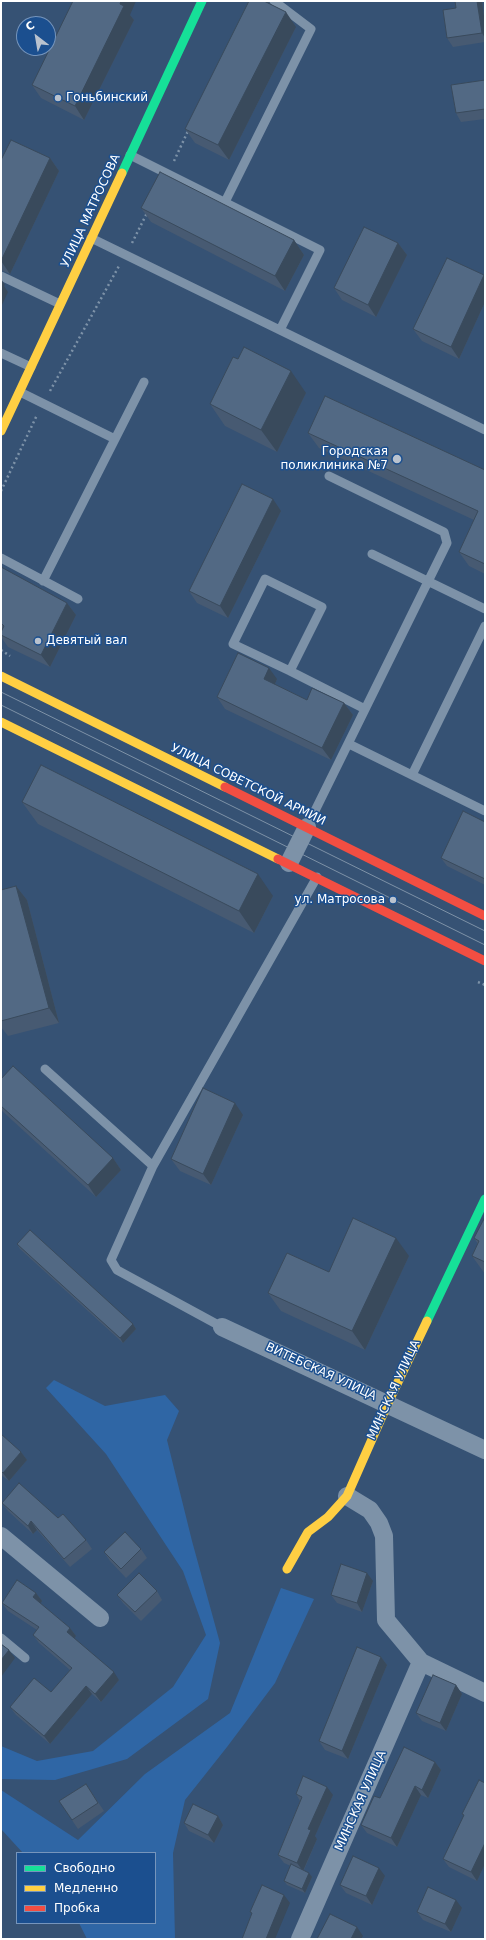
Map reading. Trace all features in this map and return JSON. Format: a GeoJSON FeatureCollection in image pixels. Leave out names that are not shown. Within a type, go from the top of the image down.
{"type":"FeatureCollection","features":[{"type":"Feature","properties":{"kind":"main road","name":"УЛИЦА МАТРОСОВА"},"geometry":{"type":"LineString","coordinates":[[1,430],[202,1]]}},
{"type":"Feature","properties":{"kind":"main road","name":"УЛИЦА СОВЕТСКОЙ АРМИИ"},"geometry":{"type":"LineString","coordinates":[[1,676],[485,916]]}},
{"type":"Feature","properties":{"kind":"main road"},"geometry":{"type":"LineString","coordinates":[[1,722],[485,961]]}},
{"type":"Feature","properties":{"kind":"main road","name":"МИНСКАЯ УЛИЦА"},"geometry":{"type":"LineString","coordinates":[[287,1569],[308,1532],[328,1517],[347,1496],[388,1403],[485,1199]]}},
{"type":"Feature","properties":{"kind":"street"},"geometry":{"type":"LineString","coordinates":[[288,863],[307,827]]}},
{"type":"Feature","properties":{"kind":"street","name":"ВИТЕБСКАЯ УЛИЦА"},"geometry":{"type":"LineString","coordinates":[[222,1327],[388,1403],[485,1450]]}},
{"type":"Feature","properties":{"kind":"street"},"geometry":{"type":"LineString","coordinates":[[347,1496],[370,1510],[379,1523],[384,1536],[386,1620],[421,1662],[485,1693]]}},
{"type":"Feature","properties":{"kind":"street"},"geometry":{"type":"LineString","coordinates":[[1,1536],[100,1618]]}},
{"type":"Feature","properties":{"kind":"street","name":"МИНСКАЯ УЛИЦА"},"geometry":{"type":"LineString","coordinates":[[300,1939],[421,1662]]}},
{"type":"Feature","properties":{"kind":"lane"},"geometry":{"type":"LineString","coordinates":[[225,202],[310,29],[274,1]]}},
{"type":"Feature","properties":{"kind":"lane"},"geometry":{"type":"LineString","coordinates":[[130,155],[320,250],[280,330]]}},
{"type":"Feature","properties":{"kind":"lane"},"geometry":{"type":"LineString","coordinates":[[91,238],[485,430]]}},
{"type":"Feature","properties":{"kind":"lane"},"geometry":{"type":"LineString","coordinates":[[1,276],[60,304]]}},
{"type":"Feature","properties":{"kind":"lane"},"geometry":{"type":"LineString","coordinates":[[1,353],[31,367]]}},
{"type":"Feature","properties":{"kind":"lane"},"geometry":{"type":"LineString","coordinates":[[43,581],[144,382]]}},
{"type":"Feature","properties":{"kind":"lane"},"geometry":{"type":"LineString","coordinates":[[19,391],[115,439]]}},
{"type":"Feature","properties":{"kind":"lane"},"geometry":{"type":"LineString","coordinates":[[307,827],[448,543],[444,532],[329,476]]}},
{"type":"Feature","properties":{"kind":"lane"},"geometry":{"type":"LineString","coordinates":[[372,554],[485,609]]}},
{"type":"Feature","properties":{"kind":"lane"},"geometry":{"type":"LineString","coordinates":[[1,558],[78,599]]}},
{"type":"Feature","properties":{"kind":"lane"},"geometry":{"type":"LineString","coordinates":[[290,671],[322,608],[265,580],[234,644],[365,709]]}},
{"type":"Feature","properties":{"kind":"lane"},"geometry":{"type":"LineString","coordinates":[[412,775],[485,626]]}},
{"type":"Feature","properties":{"kind":"lane"},"geometry":{"type":"LineString","coordinates":[[348,744],[485,811]]}},
{"type":"Feature","properties":{"kind":"lane"},"geometry":{"type":"LineString","coordinates":[[222,1327],[116,1270],[111,1260],[153,1166],[317,877]]}},
{"type":"Feature","properties":{"kind":"lane"},"geometry":{"type":"LineString","coordinates":[[45,1069],[153,1166]]}},
{"type":"Feature","properties":{"kind":"lane"},"geometry":{"type":"LineString","coordinates":[[1,1638],[25,1658]]}},
{"type":"Feature","properties":{"kind":"shaded area"},"geometry":{"type":"Polygon","coordinates":[[[54,1380],[105,1406],[165,1395],[179,1411],[167,1440],[192,1541],[220,1643],[208,1699],[127,1759],[55,1780],[1,1779],[1,1746],[37,1761],[93,1751],[173,1687],[206,1635],[183,1571],[106,1454],[46,1388],[54,1380]]]}},
{"type":"Feature","properties":{"kind":"shaded area"},"geometry":{"type":"Polygon","coordinates":[[[281,1588],[314,1599],[275,1683],[185,1800],[173,1853],[175,1939],[87,1939],[80,1924],[156,1924],[156,1852],[22,1852],[1,1829],[1,1790],[78,1840],[145,1774],[230,1713],[281,1588]]]}},
{"type":"Feature","properties":{"kind":"building"},"geometry":{"type":"Polygon","coordinates":[[[73,1],[121,1],[120,4],[124,6],[75,106],[32,85],[46,56],[56,56],[56,36],[73,1]]]}},
{"type":"Feature","properties":{"kind":"building"},"geometry":{"type":"Polygon","coordinates":[[[249,1],[264,1],[286,12],[218,145],[185,129],[249,1]]]}},
{"type":"Feature","properties":{"kind":"building"},"geometry":{"type":"Polygon","coordinates":[[[455,1],[477,1],[482,33],[447,38],[443,10],[456,8],[455,1]]]}},
{"type":"Feature","properties":{"kind":"building"},"geometry":{"type":"Polygon","coordinates":[[[485,80],[485,109],[456,113],[451,85],[485,80]]]}},
{"type":"Feature","properties":{"kind":"building"},"geometry":{"type":"Polygon","coordinates":[[[11,140],[50,158],[1,261],[1,160],[11,140]]]}},
{"type":"Feature","properties":{"kind":"building"},"geometry":{"type":"Polygon","coordinates":[[[160,172],[294,240],[275,276],[141,208],[160,172]]]}},
{"type":"Feature","properties":{"kind":"building"},"geometry":{"type":"Polygon","coordinates":[[[364,227],[398,243],[368,305],[334,288],[364,227]]]}},
{"type":"Feature","properties":{"kind":"building"},"geometry":{"type":"Polygon","coordinates":[[[447,258],[484,275],[451,347],[413,329],[447,258]]]}},
{"type":"Feature","properties":{"kind":"building"},"geometry":{"type":"Polygon","coordinates":[[[244,347],[291,371],[261,430],[210,404],[233,357],[238,359],[244,347]]]}},
{"type":"Feature","properties":{"kind":"building"},"geometry":{"type":"Polygon","coordinates":[[[325,396],[485,470],[485,564],[459,552],[478,511],[308,433],[325,396]]]}},
{"type":"Feature","properties":{"kind":"building"},"geometry":{"type":"Polygon","coordinates":[[[242,484],[273,499],[220,606],[189,591],[242,484]]]}},
{"type":"Feature","properties":{"kind":"building"},"geometry":{"type":"Polygon","coordinates":[[[1,567],[67,603],[41,655],[1,635],[4,626],[1,623],[1,567]]]}},
{"type":"Feature","properties":{"kind":"building"},"geometry":{"type":"Polygon","coordinates":[[[238,653],[269,668],[264,679],[307,700],[312,688],[344,703],[322,748],[217,697],[238,653]]]}},
{"type":"Feature","properties":{"kind":"building"},"geometry":{"type":"Polygon","coordinates":[[[41,765],[258,874],[239,911],[22,802],[41,765]]]}},
{"type":"Feature","properties":{"kind":"building"},"geometry":{"type":"Polygon","coordinates":[[[463,811],[485,822],[485,879],[441,858],[463,811]]]}},
{"type":"Feature","properties":{"kind":"building"},"geometry":{"type":"Polygon","coordinates":[[[16,886],[49,1008],[1,1021],[1,890],[16,886]]]}},
{"type":"Feature","properties":{"kind":"building"},"geometry":{"type":"Polygon","coordinates":[[[13,1066],[113,1158],[88,1185],[1,1106],[1,1079],[13,1066]]]}},
{"type":"Feature","properties":{"kind":"building"},"geometry":{"type":"Polygon","coordinates":[[[203,1088],[235,1103],[203,1174],[171,1159],[203,1088]]]}},
{"type":"Feature","properties":{"kind":"building"},"geometry":{"type":"Polygon","coordinates":[[[485,1217],[485,1262],[472,1256],[479,1241],[474,1238],[485,1217]]]}},
{"type":"Feature","properties":{"kind":"building"},"geometry":{"type":"Polygon","coordinates":[[[353,1218],[396,1238],[352,1331],[268,1293],[287,1253],[329,1272],[353,1218]]]}},
{"type":"Feature","properties":{"kind":"building"},"geometry":{"type":"Polygon","coordinates":[[[30,1230],[133,1324],[120,1338],[17,1244],[30,1230]]]}},
{"type":"Feature","properties":{"kind":"building"},"geometry":{"type":"Polygon","coordinates":[[[1,1434],[21,1452],[3,1473],[1,1471],[1,1434]]]}},
{"type":"Feature","properties":{"kind":"building"},"geometry":{"type":"Polygon","coordinates":[[[19,1483],[58,1518],[63,1514],[86,1540],[64,1559],[31,1521],[28,1526],[2,1503],[19,1483]]]}},
{"type":"Feature","properties":{"kind":"building"},"geometry":{"type":"Polygon","coordinates":[[[125,1532],[141,1549],[121,1569],[104,1552],[125,1532]]]}},
{"type":"Feature","properties":{"kind":"building"},"geometry":{"type":"Polygon","coordinates":[[[341,1564],[367,1573],[357,1603],[331,1595],[341,1564]]]}},
{"type":"Feature","properties":{"kind":"building"},"geometry":{"type":"Polygon","coordinates":[[[139,1573],[157,1591],[135,1612],[117,1595],[139,1573]]]}},
{"type":"Feature","properties":{"kind":"building"},"geometry":{"type":"Polygon","coordinates":[[[17,1580],[36,1593],[33,1597],[70,1628],[67,1632],[114,1672],[95,1694],[86,1686],[44,1736],[10,1707],[34,1678],[51,1692],[72,1668],[33,1635],[39,1627],[2,1603],[17,1580]]]}},
{"type":"Feature","properties":{"kind":"building"},"geometry":{"type":"Polygon","coordinates":[[[1,1644],[9,1650],[1,1660],[1,1644]]]}},
{"type":"Feature","properties":{"kind":"building"},"geometry":{"type":"Polygon","coordinates":[[[357,1647],[381,1657],[342,1751],[319,1741],[357,1647]]]}},
{"type":"Feature","properties":{"kind":"building"},"geometry":{"type":"Polygon","coordinates":[[[433,1675],[456,1685],[440,1723],[416,1713],[433,1675]]]}},
{"type":"Feature","properties":{"kind":"building"},"geometry":{"type":"Polygon","coordinates":[[[404,1747],[435,1762],[422,1790],[415,1786],[391,1838],[361,1825],[374,1796],[380,1798],[404,1747]]]}},
{"type":"Feature","properties":{"kind":"building"},"geometry":{"type":"Polygon","coordinates":[[[303,1776],[327,1787],[308,1829],[311,1830],[297,1863],[278,1855],[302,1797],[296,1794],[303,1776]]]}},
{"type":"Feature","properties":{"kind":"building"},"geometry":{"type":"Polygon","coordinates":[[[479,1780],[485,1783],[485,1843],[471,1872],[443,1859],[464,1815],[462,1814],[479,1780]]]}},
{"type":"Feature","properties":{"kind":"building"},"geometry":{"type":"Polygon","coordinates":[[[86,1784],[98,1803],[72,1820],[59,1801],[86,1784]]]}},
{"type":"Feature","properties":{"kind":"building"},"geometry":{"type":"Polygon","coordinates":[[[193,1804],[218,1816],[208,1835],[184,1823],[193,1804]]]}},
{"type":"Feature","properties":{"kind":"building"},"geometry":{"type":"Polygon","coordinates":[[[353,1856],[379,1868],[366,1896],[340,1885],[353,1856]]]}},
{"type":"Feature","properties":{"kind":"building"},"geometry":{"type":"Polygon","coordinates":[[[291,1864],[309,1873],[302,1889],[284,1881],[291,1864]]]}},
{"type":"Feature","properties":{"kind":"building"},"geometry":{"type":"Polygon","coordinates":[[[262,1885],[284,1895],[266,1939],[242,1939],[252,1913],[250,1912],[262,1885]]]}},
{"type":"Feature","properties":{"kind":"building"},"geometry":{"type":"Polygon","coordinates":[[[428,1887],[456,1900],[445,1924],[417,1912],[428,1887]]]}},
{"type":"Feature","properties":{"kind":"building"},"geometry":{"type":"Polygon","coordinates":[[[330,1914],[357,1927],[351,1939],[317,1939],[330,1914]]]}},
{"type":"Feature","properties":{"kind":"tram line"},"geometry":{"type":"LineString","coordinates":[[1,692],[485,931]]}},
{"type":"Feature","properties":{"kind":"tram line"},"geometry":{"type":"LineString","coordinates":[[1,705],[485,945]]}},
{"type":"Feature","properties":{"kind":"traffic: fast"},"geometry":{"type":"LineString","coordinates":[[122,173],[202,1]]}},
{"type":"Feature","properties":{"kind":"traffic: fast"},"geometry":{"type":"LineString","coordinates":[[427,1321],[485,1199]]}},
{"type":"Feature","properties":{"kind":"traffic: slow"},"geometry":{"type":"LineString","coordinates":[[1,431],[122,173]]}},
{"type":"Feature","properties":{"kind":"traffic: slow"},"geometry":{"type":"LineString","coordinates":[[1,676],[225,787]]}},
{"type":"Feature","properties":{"kind":"traffic: slow"},"geometry":{"type":"LineString","coordinates":[[1,722],[278,859]]}},
{"type":"Feature","properties":{"kind":"traffic: slow"},"geometry":{"type":"LineString","coordinates":[[287,1569],[308,1532],[328,1517],[347,1496],[388,1403],[427,1321]]}},
{"type":"Feature","properties":{"kind":"traffic: jam"},"geometry":{"type":"LineString","coordinates":[[225,787],[485,916]]}},
{"type":"Feature","properties":{"kind":"traffic: jam"},"geometry":{"type":"LineString","coordinates":[[278,859],[485,961]]}},
{"type":"Feature","properties":{"kind":"place","name":"Гоньбинский"},"geometry":{"type":"Point","coordinates":[58,98]}},
{"type":"Feature","properties":{"kind":"place","name":"Городская поликлиника №7"},"geometry":{"type":"Point","coordinates":[397,459]}},
{"type":"Feature","properties":{"kind":"place","name":"Девятый вал"},"geometry":{"type":"Point","coordinates":[38,641]}},
{"type":"Feature","properties":{"kind":"place","name":"ул. Матросова"},"geometry":{"type":"Point","coordinates":[393,900]}}]}
